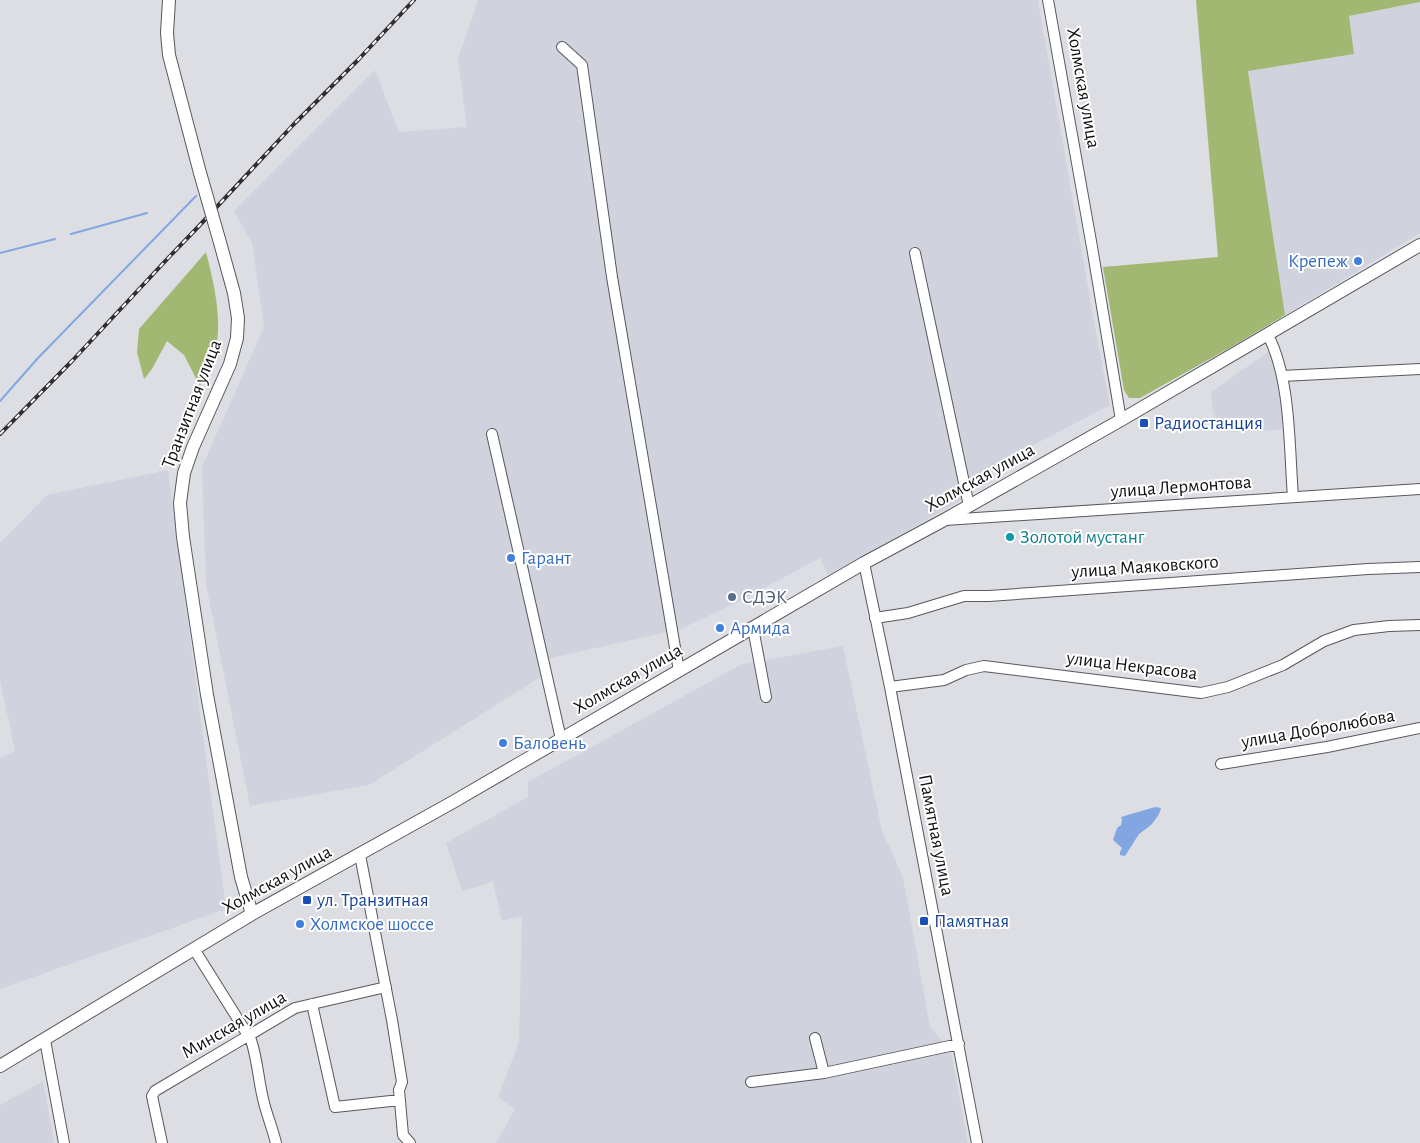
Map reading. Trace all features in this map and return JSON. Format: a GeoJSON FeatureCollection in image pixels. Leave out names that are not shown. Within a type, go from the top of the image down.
{"type":"FeatureCollection","features":[{"type":"Feature","properties":{"kind":"main road","name":"Транзитная улица"},"geometry":{"type":"LineString","coordinates":[[169,0],[167,32],[169,55],[234,294],[238,318],[237,338],[230,364],[193,447],[184,473],[180,503],[183,538],[208,700],[241,877],[252,914]]}},
{"type":"Feature","properties":{"kind":"main road","name":"Холмская улица"},"geometry":{"type":"LineString","coordinates":[[0,1066],[252,914],[360,855],[864,563],[1121,420],[1420,245]]}},
{"type":"Feature","properties":{"kind":"street","name":"Холмская улица"},"geometry":{"type":"LineString","coordinates":[[1048,0],[1121,420]]}},
{"type":"Feature","properties":{"kind":"street"},"geometry":{"type":"LineString","coordinates":[[562,47],[582,65],[612,277],[679,671]]}},
{"type":"Feature","properties":{"kind":"street"},"geometry":{"type":"LineString","coordinates":[[915,253],[969,506]]}},
{"type":"Feature","properties":{"kind":"street"},"geometry":{"type":"LineString","coordinates":[[1268,334],[1274,347],[1282,376],[1288,421],[1293,497]]}},
{"type":"Feature","properties":{"kind":"street"},"geometry":{"type":"LineString","coordinates":[[1282,376],[1420,369]]}},
{"type":"Feature","properties":{"kind":"street"},"geometry":{"type":"LineString","coordinates":[[492,434],[562,739]]}},
{"type":"Feature","properties":{"kind":"street","name":"улица Лермонтова"},"geometry":{"type":"LineString","coordinates":[[944,520],[1420,489]]}},
{"type":"Feature","properties":{"kind":"street","name":"Памятная улица"},"geometry":{"type":"LineString","coordinates":[[864,563],[890,687],[977,1143]]}},
{"type":"Feature","properties":{"kind":"street","name":"улица Маяковского"},"geometry":{"type":"LineString","coordinates":[[875,618],[908,613],[964,596],[989,596],[1420,567]]}},
{"type":"Feature","properties":{"kind":"street","name":"улица Некрасова"},"geometry":{"type":"LineString","coordinates":[[890,687],[944,680],[966,670],[984,666],[1201,693],[1228,687],[1283,665],[1324,641],[1354,630],[1420,625]]}},
{"type":"Feature","properties":{"kind":"street"},"geometry":{"type":"LineString","coordinates":[[752,628],[766,697]]}},
{"type":"Feature","properties":{"kind":"street","name":"улица Добролюбова"},"geometry":{"type":"LineString","coordinates":[[1221,764],[1327,747],[1420,728]]}},
{"type":"Feature","properties":{"kind":"street"},"geometry":{"type":"LineString","coordinates":[[360,855],[386,987],[402,1082],[399,1090],[403,1135],[410,1143]]}},
{"type":"Feature","properties":{"kind":"street"},"geometry":{"type":"LineString","coordinates":[[194,949],[251,1040],[255,1051],[262,1094],[276,1143]]}},
{"type":"Feature","properties":{"kind":"street","name":"Минская улица"},"geometry":{"type":"LineString","coordinates":[[162,1143],[152,1096],[155,1091],[294,1008],[386,987]]}},
{"type":"Feature","properties":{"kind":"street"},"geometry":{"type":"LineString","coordinates":[[312,1004],[335,1108],[400,1100]]}},
{"type":"Feature","properties":{"kind":"street"},"geometry":{"type":"LineString","coordinates":[[815,1038],[824,1073]]}},
{"type":"Feature","properties":{"kind":"street"},"geometry":{"type":"LineString","coordinates":[[45,1040],[64,1143]]}},
{"type":"Feature","properties":{"kind":"street"},"geometry":{"type":"LineString","coordinates":[[751,1082],[824,1073],[959,1044]]}},
{"type":"Feature","properties":{"kind":"shaded area"},"geometry":{"type":"Polygon","coordinates":[[[478,0],[1038,0],[1110,405],[965,481],[967,497],[828,575],[820,558],[746,598],[681,629],[546,659],[547,673],[369,785],[250,806],[206,584],[202,467],[264,327],[252,243],[234,211],[375,70],[399,132],[467,127],[458,59],[478,0]]]}},
{"type":"Feature","properties":{"kind":"shaded area"},"geometry":{"type":"Polygon","coordinates":[[[1420,2],[1420,233],[1285,315],[1248,71],[1354,54],[1349,16],[1420,2]]]}},
{"type":"Feature","properties":{"kind":"shaded area"},"geometry":{"type":"Polygon","coordinates":[[[1268,352],[1278,374],[1286,428],[1232,432],[1220,426],[1213,413],[1211,392],[1268,352]]]}},
{"type":"Feature","properties":{"kind":"shaded area"},"geometry":{"type":"Polygon","coordinates":[[[168,470],[226,909],[0,989],[0,758],[15,751],[0,680],[0,543],[47,495],[168,470]]]}},
{"type":"Feature","properties":{"kind":"shaded area"},"geometry":{"type":"Polygon","coordinates":[[[843,646],[882,831],[903,877],[930,1027],[951,1051],[968,1143],[496,1143],[515,1109],[498,1097],[519,1042],[522,916],[502,921],[493,882],[462,891],[446,843],[528,797],[528,782],[742,664],[843,646]]]}},
{"type":"Feature","properties":{"kind":"shaded area"},"geometry":{"type":"Polygon","coordinates":[[[43,1081],[54,1143],[0,1143],[0,1105],[43,1081]]]}},
{"type":"Feature","properties":{"kind":"green space"},"geometry":{"type":"Polygon","coordinates":[[[1196,0],[1420,0],[1420,2],[1349,16],[1354,54],[1248,71],[1285,315],[1140,398],[1129,398],[1124,390],[1103,267],[1218,257],[1196,0]]]}},
{"type":"Feature","properties":{"kind":"green space"},"geometry":{"type":"Polygon","coordinates":[[[206,252],[218,312],[218,337],[215,354],[200,386],[184,355],[167,341],[152,369],[144,379],[137,352],[139,329],[206,252]]]}},
{"type":"Feature","properties":{"kind":"water"},"geometry":{"type":"Polygon","coordinates":[[[1155,807],[1161,808],[1155,820],[1139,834],[1125,856],[1120,855],[1122,848],[1113,840],[1117,828],[1121,825],[1121,817],[1155,807]]]}},
{"type":"Feature","properties":{"kind":"waterway"},"geometry":{"type":"LineString","coordinates":[[0,401],[38,358],[196,196]]}},
{"type":"Feature","properties":{"kind":"waterway"},"geometry":{"type":"LineString","coordinates":[[71,234],[147,213]]}},
{"type":"Feature","properties":{"kind":"waterway"},"geometry":{"type":"LineString","coordinates":[[0,253],[55,239]]}},
{"type":"Feature","properties":{"kind":"railway"},"geometry":{"type":"LineString","coordinates":[[0,434],[73,360],[294,124],[414,0]]}},
{"type":"Feature","properties":{"kind":"place","name":"Крепеж"},"geometry":{"type":"Point","coordinates":[1358,261]}},
{"type":"Feature","properties":{"kind":"place","name":"Радиостанция"},"geometry":{"type":"Point","coordinates":[1144,423]}},
{"type":"Feature","properties":{"kind":"place","name":"Золотой мустанг"},"geometry":{"type":"Point","coordinates":[1010,537]}},
{"type":"Feature","properties":{"kind":"place","name":"Гарант"},"geometry":{"type":"Point","coordinates":[511,558]}},
{"type":"Feature","properties":{"kind":"place","name":"СДЭК"},"geometry":{"type":"Point","coordinates":[732,597]}},
{"type":"Feature","properties":{"kind":"place","name":"Армида"},"geometry":{"type":"Point","coordinates":[720,628]}},
{"type":"Feature","properties":{"kind":"place","name":"Баловень"},"geometry":{"type":"Point","coordinates":[503,743]}},
{"type":"Feature","properties":{"kind":"place","name":"ул. Транзитная"},"geometry":{"type":"Point","coordinates":[307,900]}},
{"type":"Feature","properties":{"kind":"place","name":"Памятная"},"geometry":{"type":"Point","coordinates":[924,921]}},
{"type":"Feature","properties":{"kind":"place","name":"Холмское шоссе"},"geometry":{"type":"Point","coordinates":[300,924]}}]}
